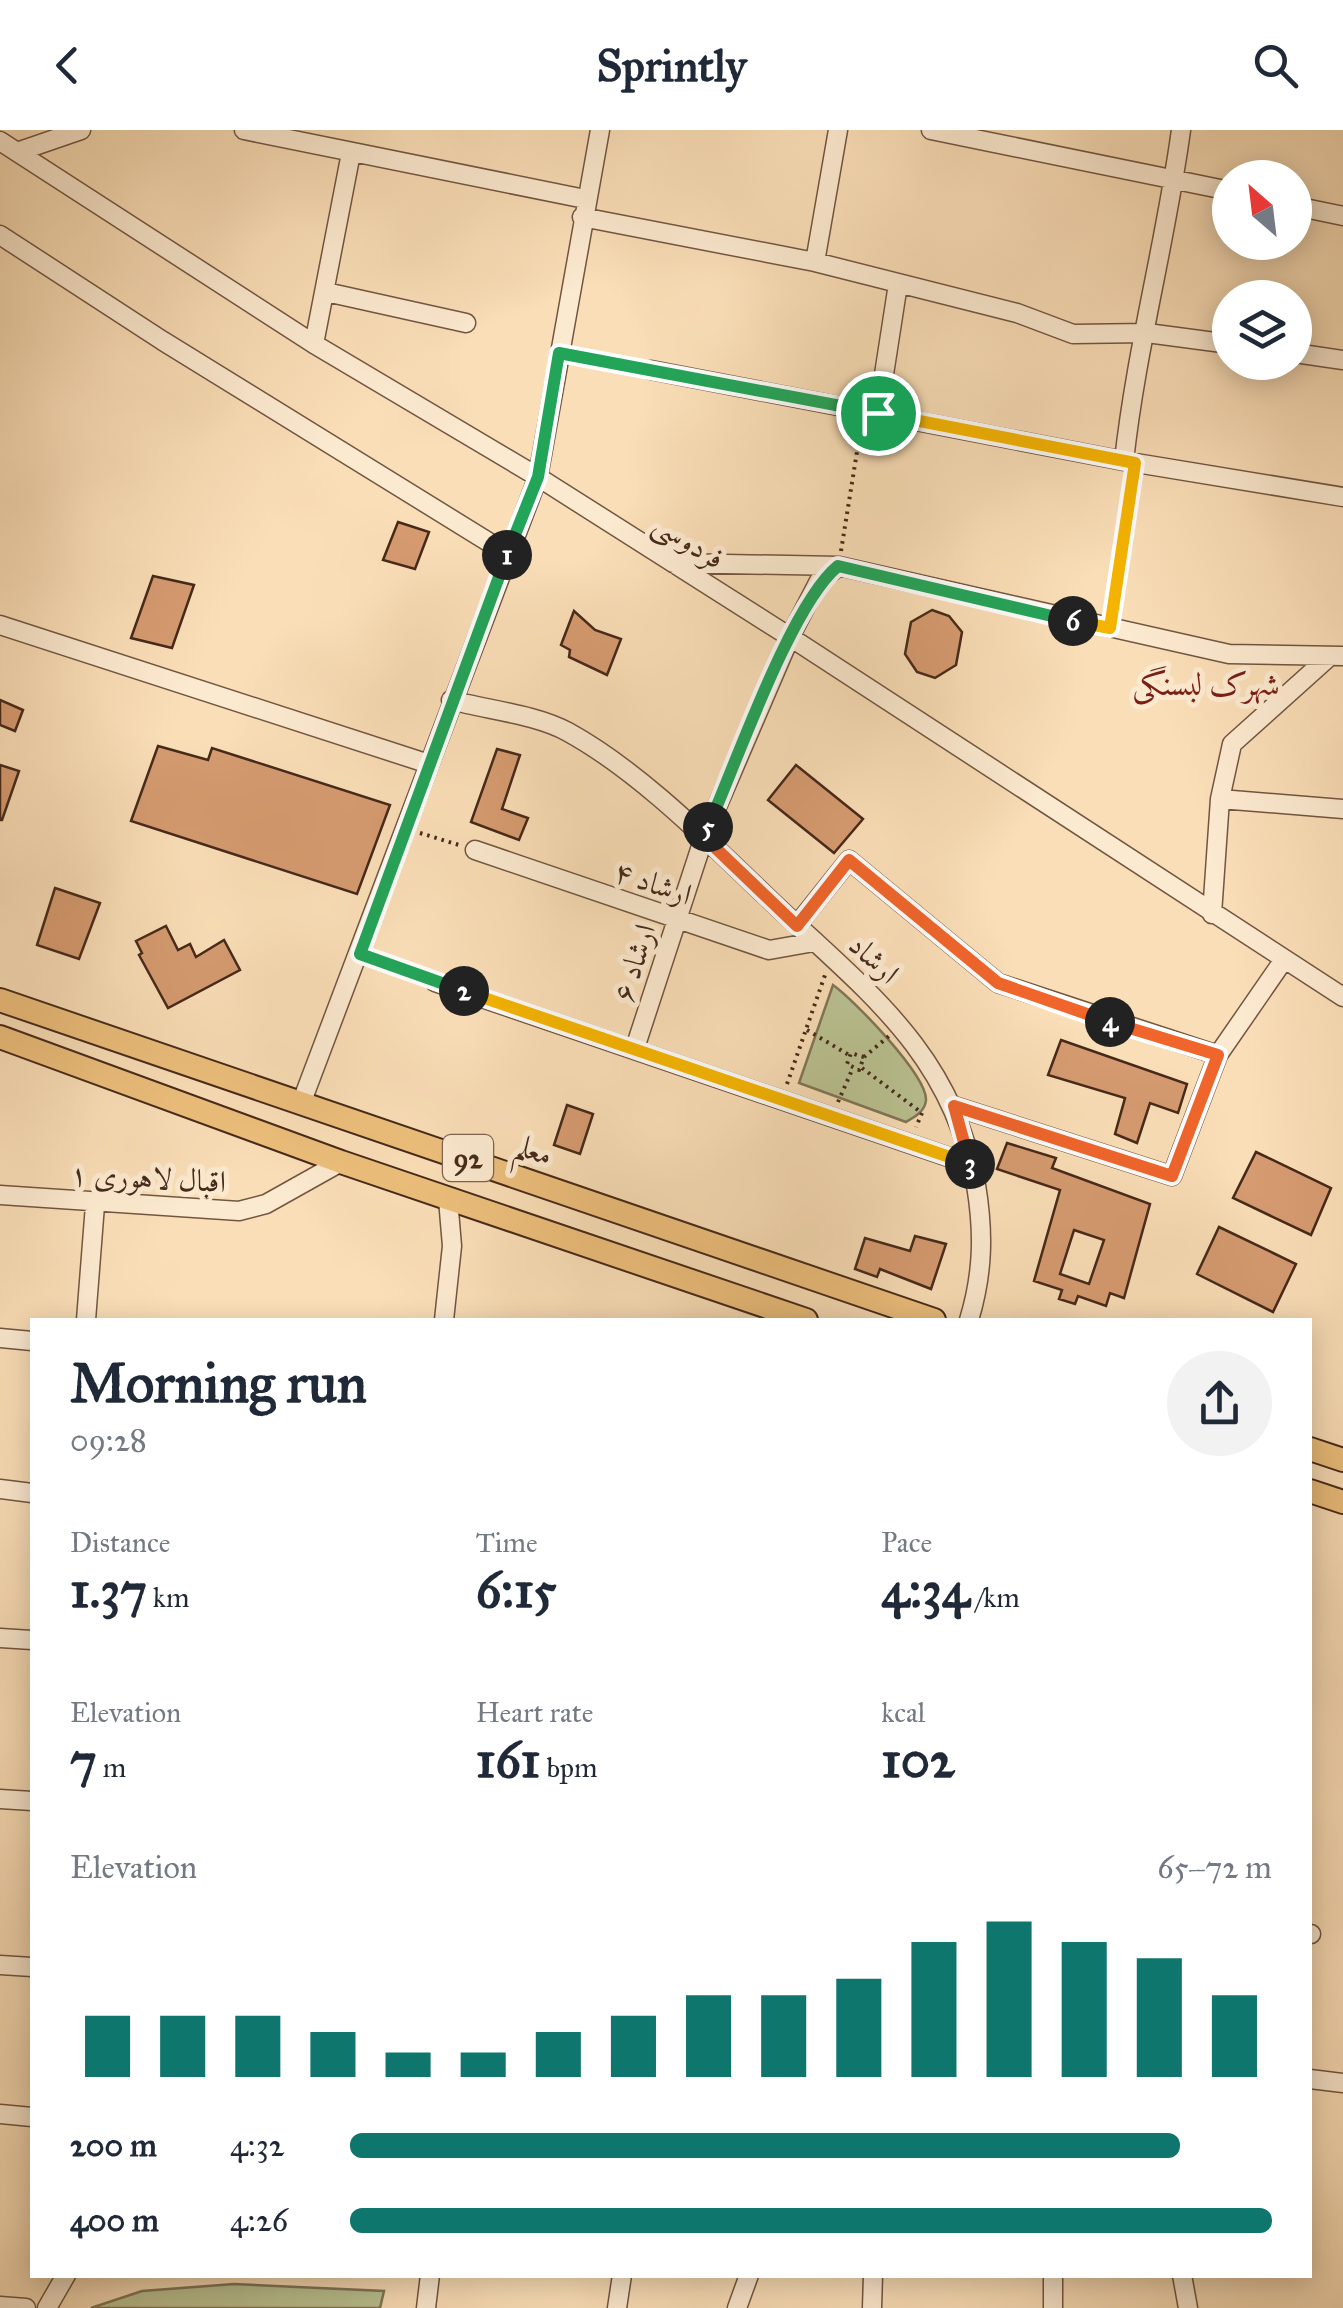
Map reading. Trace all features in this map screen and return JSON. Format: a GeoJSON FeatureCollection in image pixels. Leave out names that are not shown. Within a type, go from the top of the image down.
{"type":"FeatureCollection","features":[{"type":"Feature","properties":{"kind":"main road","name":"معلم"},"geometry":{"type":"LineString","coordinates":[[0,1000],[302,1100],[928,1318]]}},
{"type":"Feature","properties":{"kind":"main road","name":"92"},"geometry":{"type":"LineString","coordinates":[[0,1037],[341,1162],[796,1318]]}},
{"type":"Feature","properties":{"kind":"main road"},"geometry":{"type":"LineString","coordinates":[[799,1318],[811,1277]]}},
{"type":"Feature","properties":{"kind":"main road"},"geometry":{"type":"LineString","coordinates":[[1312,1450],[1343,1460]]}},
{"type":"Feature","properties":{"kind":"main road"},"geometry":{"type":"LineString","coordinates":[[1312,1492],[1343,1502]]}},
{"type":"Feature","properties":{"kind":"street"},"geometry":{"type":"LineString","coordinates":[[17,152],[81,130]]}},
{"type":"Feature","properties":{"kind":"street"},"geometry":{"type":"LineString","coordinates":[[244,130],[815,262],[1017,312],[1073,334],[1147,333],[1212,342]]}},
{"type":"Feature","properties":{"kind":"street"},"geometry":{"type":"LineString","coordinates":[[302,1100],[538,477],[583,208],[600,130]]}},
{"type":"Feature","properties":{"kind":"street"},"geometry":{"type":"LineString","coordinates":[[815,262],[838,130]]}},
{"type":"Feature","properties":{"kind":"street"},"geometry":{"type":"LineString","coordinates":[[931,130],[1212,187]]}},
{"type":"Feature","properties":{"kind":"street"},"geometry":{"type":"LineString","coordinates":[[1130,462],[1133,379],[1147,333],[1181,130]]}},
{"type":"Feature","properties":{"kind":"street","name":"فردوسی"},"geometry":{"type":"LineString","coordinates":[[0,140],[314,344],[538,477],[1343,997]]}},
{"type":"Feature","properties":{"kind":"street"},"geometry":{"type":"LineString","coordinates":[[314,344],[352,153]]}},
{"type":"Feature","properties":{"kind":"street"},"geometry":{"type":"LineString","coordinates":[[1312,210],[1343,216]]}},
{"type":"Feature","properties":{"kind":"street"},"geometry":{"type":"LineString","coordinates":[[0,235],[508,554]]}},
{"type":"Feature","properties":{"kind":"street"},"geometry":{"type":"LineString","coordinates":[[871,412],[898,284]]}},
{"type":"Feature","properties":{"kind":"street"},"geometry":{"type":"LineString","coordinates":[[326,292],[466,324]]}},
{"type":"Feature","properties":{"kind":"street"},"geometry":{"type":"LineString","coordinates":[[1312,355],[1343,360]]}},
{"type":"Feature","properties":{"kind":"street"},"geometry":{"type":"LineString","coordinates":[[651,370],[1130,462],[1343,497]]}},
{"type":"Feature","properties":{"kind":"street"},"geometry":{"type":"LineString","coordinates":[[672,563],[838,566],[1229,654],[1337,656]]}},
{"type":"Feature","properties":{"kind":"street","name":"ارشاد ۶"},"geometry":{"type":"LineString","coordinates":[[635,1048],[704,837],[790,638],[820,581],[838,566]]}},
{"type":"Feature","properties":{"kind":"street"},"geometry":{"type":"LineString","coordinates":[[0,625],[429,764]]}},
{"type":"Feature","properties":{"kind":"street"},"geometry":{"type":"LineString","coordinates":[[1212,914],[1220,798],[1232,744],[1337,656]]}},
{"type":"Feature","properties":{"kind":"street","name":"ارشاد"},"geometry":{"type":"LineString","coordinates":[[451,700],[566,731],[704,837],[902,1026],[954,1106],[972,1165],[983,1225],[982,1271],[970,1318]]}},
{"type":"Feature","properties":{"kind":"street"},"geometry":{"type":"LineString","coordinates":[[1220,798],[1343,809]]}},
{"type":"Feature","properties":{"kind":"street","name":"ارشاد ۴"},"geometry":{"type":"LineString","coordinates":[[476,850],[769,950],[814,942]]}},
{"type":"Feature","properties":{"kind":"street"},"geometry":{"type":"LineString","coordinates":[[797,926],[849,860],[998,983],[1218,1055]]}},
{"type":"Feature","properties":{"kind":"street"},"geometry":{"type":"LineString","coordinates":[[954,1106],[1172,1176],[1218,1055],[1283,961]]}},
{"type":"Feature","properties":{"kind":"street"},"geometry":{"type":"LineString","coordinates":[[435,982],[972,1165]]}},
{"type":"Feature","properties":{"kind":"street","name":"اقبال لاهوری ۱"},"geometry":{"type":"LineString","coordinates":[[0,1195],[96,1205],[239,1211],[266,1204],[341,1162]]}},
{"type":"Feature","properties":{"kind":"street"},"geometry":{"type":"LineString","coordinates":[[444,1318],[452,1246],[448,1198]]}},
{"type":"Feature","properties":{"kind":"street"},"geometry":{"type":"LineString","coordinates":[[86,1318],[96,1205]]}},
{"type":"Feature","properties":{"kind":"street"},"geometry":{"type":"LineString","coordinates":[[0,1338],[30,1341]]}},
{"type":"Feature","properties":{"kind":"street"},"geometry":{"type":"LineString","coordinates":[[0,1489],[30,1493]]}},
{"type":"Feature","properties":{"kind":"street"},"geometry":{"type":"LineString","coordinates":[[0,1638],[30,1640]]}},
{"type":"Feature","properties":{"kind":"street"},"geometry":{"type":"LineString","coordinates":[[0,1799],[30,1801]]}},
{"type":"Feature","properties":{"kind":"street"},"geometry":{"type":"LineString","coordinates":[[0,1964],[30,1968]]}},
{"type":"Feature","properties":{"kind":"street"},"geometry":{"type":"LineString","coordinates":[[1312,2079],[1343,2083]]}},
{"type":"Feature","properties":{"kind":"street"},"geometry":{"type":"LineString","coordinates":[[0,2114],[30,2116]]}},
{"type":"Feature","properties":{"kind":"street"},"geometry":{"type":"LineString","coordinates":[[47,2308],[64,2278]]}},
{"type":"Feature","properties":{"kind":"street"},"geometry":{"type":"LineString","coordinates":[[426,2308],[430,2278]]}},
{"type":"Feature","properties":{"kind":"street"},"geometry":{"type":"LineString","coordinates":[[616,2308],[621,2278]]}},
{"type":"Feature","properties":{"kind":"street"},"geometry":{"type":"LineString","coordinates":[[737,2308],[747,2278]]}},
{"type":"Feature","properties":{"kind":"street"},"geometry":{"type":"LineString","coordinates":[[872,2308],[874,2278]]}},
{"type":"Feature","properties":{"kind":"street"},"geometry":{"type":"LineString","coordinates":[[1053,2278],[1053,2308]]}},
{"type":"Feature","properties":{"kind":"street"},"geometry":{"type":"LineString","coordinates":[[1183,2278],[1188,2308]]}},
{"type":"Feature","properties":{"kind":"street"},"geometry":{"type":"LineString","coordinates":[[0,2306],[26,2308]]}},
{"type":"Feature","properties":{"kind":"path"},"geometry":{"type":"LineString","coordinates":[[559,353],[651,370]]}},
{"type":"Feature","properties":{"kind":"path"},"geometry":{"type":"LineString","coordinates":[[838,566],[871,412]]}},
{"type":"Feature","properties":{"kind":"path"},"geometry":{"type":"LineString","coordinates":[[1110,628],[1130,462]]}},
{"type":"Feature","properties":{"kind":"path"},"geometry":{"type":"LineString","coordinates":[[406,828],[476,850]]}},
{"type":"Feature","properties":{"kind":"path"},"geometry":{"type":"LineString","coordinates":[[360,954],[435,982]]}},
{"type":"Feature","properties":{"kind":"path"},"geometry":{"type":"LineString","coordinates":[[781,1099],[830,956]]}},
{"type":"Feature","properties":{"kind":"path"},"geometry":{"type":"LineString","coordinates":[[862,1068],[864,1057],[902,1026]]}},
{"type":"Feature","properties":{"kind":"path"},"geometry":{"type":"LineString","coordinates":[[807,1030],[848,1056]]}},
{"type":"Feature","properties":{"kind":"path"},"geometry":{"type":"LineString","coordinates":[[848,1056],[857,1052],[864,1057]]}},
{"type":"Feature","properties":{"kind":"path"},"geometry":{"type":"LineString","coordinates":[[848,1056],[847,1064],[852,1070]]}},
{"type":"Feature","properties":{"kind":"path"},"geometry":{"type":"LineString","coordinates":[[852,1070],[862,1068],[922,1113],[910,1144]]}},
{"type":"Feature","properties":{"kind":"path"},"geometry":{"type":"LineString","coordinates":[[834,1117],[852,1070]]}},
{"type":"Feature","properties":{"kind":"green space"},"geometry":{"type":"Polygon","coordinates":[[[833,985],[887,1038],[923,1088],[924,1108],[906,1122],[799,1083],[833,985]]]}},
{"type":"Feature","properties":{"kind":"green space"},"geometry":{"type":"Polygon","coordinates":[[[234,2284],[384,2291],[380,2308],[91,2308],[142,2291],[234,2284]]]}},
{"type":"Feature","properties":{"kind":"building"},"geometry":{"type":"Polygon","coordinates":[[[398,522],[429,532],[415,569],[383,560],[398,522]]]}},
{"type":"Feature","properties":{"kind":"building"},"geometry":{"type":"Polygon","coordinates":[[[153,576],[194,585],[172,648],[131,638],[153,576]]]}},
{"type":"Feature","properties":{"kind":"building"},"geometry":{"type":"Polygon","coordinates":[[[932,610],[949,616],[962,632],[956,665],[935,678],[917,672],[905,654],[911,622],[932,610]]]}},
{"type":"Feature","properties":{"kind":"building"},"geometry":{"type":"Polygon","coordinates":[[[574,611],[595,630],[621,639],[607,675],[569,657],[570,650],[561,645],[574,611]]]}},
{"type":"Feature","properties":{"kind":"building"},"geometry":{"type":"Polygon","coordinates":[[[0,700],[23,710],[15,731],[0,725],[0,700]]]}},
{"type":"Feature","properties":{"kind":"building"},"geometry":{"type":"Polygon","coordinates":[[[158,746],[208,760],[212,748],[390,805],[357,894],[131,821],[158,746]]]}},
{"type":"Feature","properties":{"kind":"building"},"geometry":{"type":"Polygon","coordinates":[[[497,749],[520,755],[502,809],[528,818],[519,840],[471,822],[497,749]]]}},
{"type":"Feature","properties":{"kind":"building"},"geometry":{"type":"Polygon","coordinates":[[[0,765],[19,771],[2,820],[0,820],[0,765]]]}},
{"type":"Feature","properties":{"kind":"building"},"geometry":{"type":"Polygon","coordinates":[[[796,765],[863,819],[834,853],[768,800],[796,765]]]}},
{"type":"Feature","properties":{"kind":"building"},"geometry":{"type":"Polygon","coordinates":[[[55,888],[100,903],[79,959],[37,945],[55,888]]]}},
{"type":"Feature","properties":{"kind":"building"},"geometry":{"type":"Polygon","coordinates":[[[166,926],[178,950],[190,944],[196,957],[224,940],[240,970],[168,1008],[139,955],[142,953],[136,941],[166,926]]]}},
{"type":"Feature","properties":{"kind":"building"},"geometry":{"type":"Polygon","coordinates":[[[1061,1040],[1187,1084],[1178,1113],[1150,1103],[1137,1143],[1115,1134],[1125,1098],[1048,1075],[1061,1040]]]}},
{"type":"Feature","properties":{"kind":"building"},"geometry":{"type":"Polygon","coordinates":[[[567,1105],[593,1114],[580,1154],[554,1145],[567,1105]]]}},
{"type":"Feature","properties":{"kind":"building"},"geometry":{"type":"Polygon","coordinates":[[[1007,1143],[1056,1158],[1052,1168],[1150,1204],[1124,1298],[1110,1293],[1106,1306],[1078,1296],[1075,1304],[1059,1299],[1062,1290],[1034,1281],[1060,1190],[997,1169],[1007,1143]],[[1074,1230],[1060,1274],[1089,1284],[1104,1240],[1074,1230]]]}},
{"type":"Feature","properties":{"kind":"building"},"geometry":{"type":"Polygon","coordinates":[[[1256,1152],[1331,1188],[1311,1235],[1233,1198],[1256,1152]]]}},
{"type":"Feature","properties":{"kind":"building"},"geometry":{"type":"Polygon","coordinates":[[[1219,1227],[1296,1264],[1273,1312],[1197,1274],[1219,1227]]]}},
{"type":"Feature","properties":{"kind":"building"},"geometry":{"type":"Polygon","coordinates":[[[915,1236],[946,1244],[931,1289],[880,1269],[877,1277],[855,1269],[865,1238],[910,1251],[915,1236]]]}},
{"type":"Feature","properties":{"kind":"district","name":"شهرک لبسنگی"},"geometry":{"type":"Point","coordinates":[1206,684]}},
{"type":"Feature","properties":{"kind":"route"},"geometry":{"type":"LineString","coordinates":[[559,353],[878,413],[1135,463],[1110,628],[838,566],[820,581],[790,638],[704,837],[797,926],[849,860],[998,983],[1218,1055],[1172,1176],[954,1106],[972,1165],[360,954],[451,700],[538,477],[559,353]]}}]}
